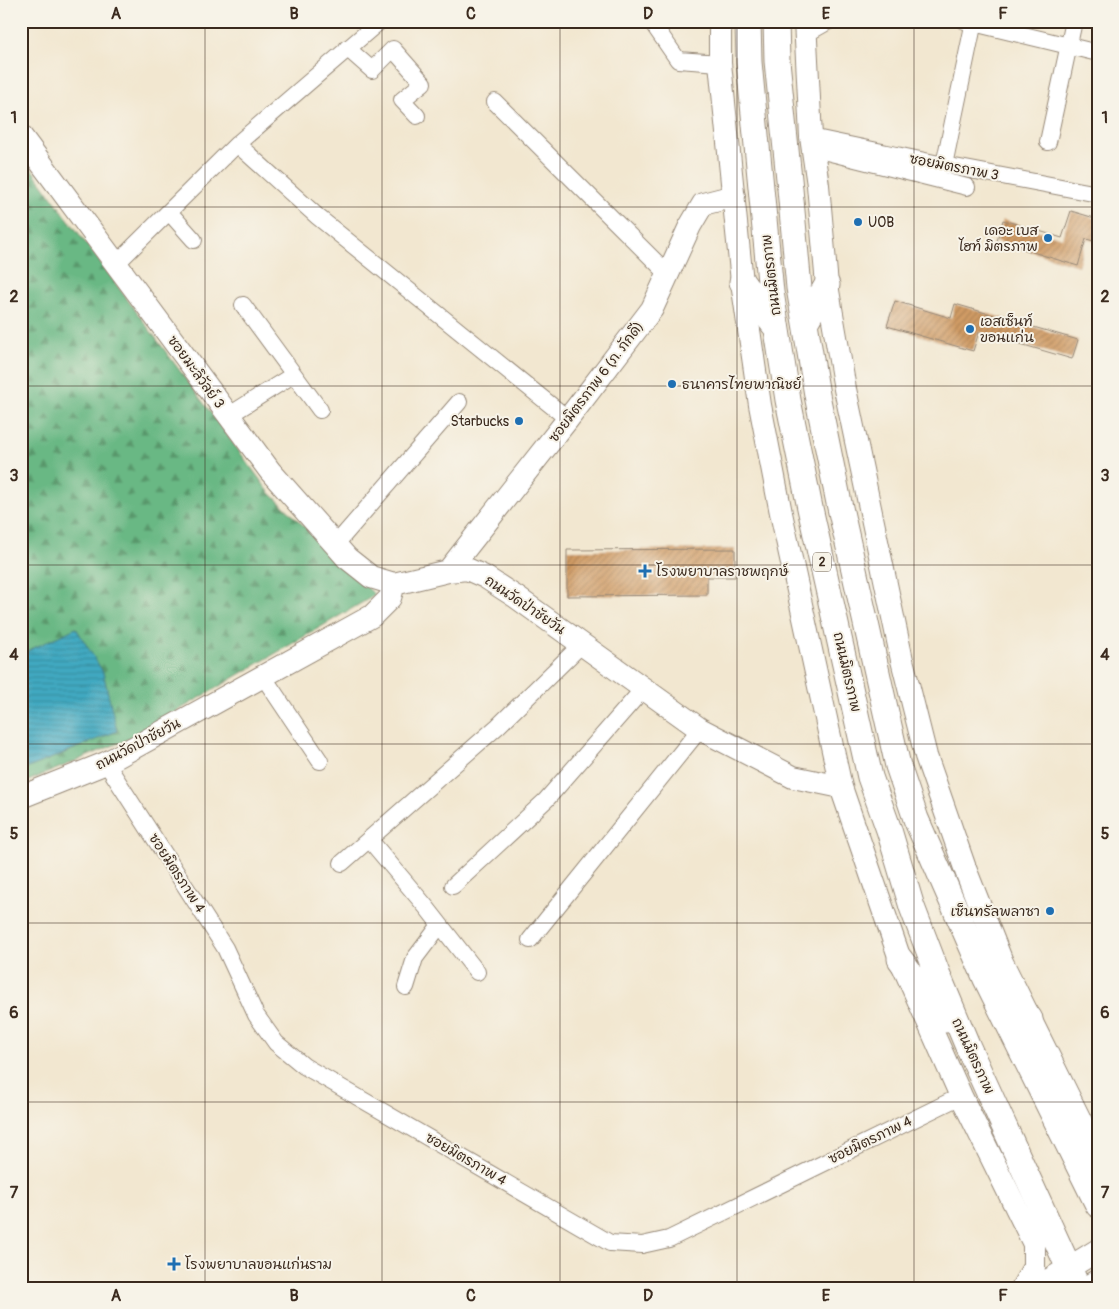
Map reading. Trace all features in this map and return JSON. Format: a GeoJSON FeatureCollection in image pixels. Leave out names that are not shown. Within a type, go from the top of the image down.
{"type":"FeatureCollection","features":[{"type":"Feature","properties":{"kind":"main road","name":"ถนนมิตรภาพ"},"geometry":{"type":"LineString","coordinates":[[720,21],[720,63],[742,282],[760,406],[781,513],[842,787],[900,959],[961,1096],[1034,1244],[1057,1282]]}},
{"type":"Feature","properties":{"kind":"main road","name":"ถนนมิตรภาพ"},"geometry":{"type":"LineString","coordinates":[[748,21],[750,71],[772,292],[788,400],[812,518],[870,777],[889,830],[915,915],[968,1047],[988,1090],[1057,1282]]}},
{"type":"Feature","properties":{"kind":"main road","name":"ถนนมิตรภาพ"},"geometry":{"type":"LineString","coordinates":[[776,21],[777,61],[799,288],[819,404],[853,569],[898,766],[916,819],[986,979],[1098,1205]]}},
{"type":"Feature","properties":{"kind":"main road"},"geometry":{"type":"LineString","coordinates":[[805,28],[812,143],[827,285],[845,389],[902,660],[932,777],[1002,962],[1098,1156]]}},
{"type":"Feature","properties":{"kind":"main road","name":"ซอยมะลิวัลย์ 3"},"geometry":{"type":"LineString","coordinates":[[21,136],[270,471],[348,558],[371,577],[394,584]]}},
{"type":"Feature","properties":{"kind":"main road","name":"ซอยมิตรภาพ 6 (ภ. ภักดี)"},"geometry":{"type":"LineString","coordinates":[[448,571],[652,309],[690,226],[703,204],[734,196]]}},
{"type":"Feature","properties":{"kind":"main road"},"geometry":{"type":"LineString","coordinates":[[742,282],[777,329]]}},
{"type":"Feature","properties":{"kind":"main road"},"geometry":{"type":"LineString","coordinates":[[805,323],[827,285]]}},
{"type":"Feature","properties":{"kind":"main road","name":"ถนนวัดป่าชัยวัน"},"geometry":{"type":"LineString","coordinates":[[21,797],[106,763],[372,616],[390,598],[394,584],[448,571],[467,569],[485,577],[700,729],[792,777],[842,787]]}},
{"type":"Feature","properties":{"kind":"main road"},"geometry":{"type":"LineString","coordinates":[[967,934],[1030,1019]]}},
{"type":"Feature","properties":{"kind":"main road"},"geometry":{"type":"LineString","coordinates":[[900,959],[968,1047]]}},
{"type":"Feature","properties":{"kind":"main road"},"geometry":{"type":"LineString","coordinates":[[1022,1288],[1034,1267],[1034,1244]]}},
{"type":"Feature","properties":{"kind":"main road"},"geometry":{"type":"LineString","coordinates":[[1057,1282],[1098,1250]]}},
{"type":"Feature","properties":{"kind":"main road"},"geometry":{"type":"LineString","coordinates":[[1085,1288],[1098,1280]]}},
{"type":"Feature","properties":{"kind":"street"},"geometry":{"type":"LineString","coordinates":[[651,21],[678,60],[720,63]]}},
{"type":"Feature","properties":{"kind":"street"},"geometry":{"type":"LineString","coordinates":[[805,28],[829,21]]}},
{"type":"Feature","properties":{"kind":"street"},"geometry":{"type":"LineString","coordinates":[[1048,142],[1074,21]]}},
{"type":"Feature","properties":{"kind":"street"},"geometry":{"type":"LineString","coordinates":[[944,165],[971,22],[1098,53]]}},
{"type":"Feature","properties":{"kind":"street"},"geometry":{"type":"LineString","coordinates":[[117,263],[237,144],[348,48],[373,23]]}},
{"type":"Feature","properties":{"kind":"street"},"geometry":{"type":"LineString","coordinates":[[348,48],[372,70],[393,49],[423,83],[402,100],[417,116]]}},
{"type":"Feature","properties":{"kind":"street"},"geometry":{"type":"LineString","coordinates":[[495,102],[668,274]]}},
{"type":"Feature","properties":{"kind":"street"},"geometry":{"type":"LineString","coordinates":[[812,143],[967,187]]}},
{"type":"Feature","properties":{"kind":"street","name":"ซอยมิตรภาพ 3"},"geometry":{"type":"LineString","coordinates":[[812,143],[944,165],[1098,194]]}},
{"type":"Feature","properties":{"kind":"street"},"geometry":{"type":"LineString","coordinates":[[237,144],[318,217],[568,419]]}},
{"type":"Feature","properties":{"kind":"street"},"geometry":{"type":"LineString","coordinates":[[170,212],[194,240]]}},
{"type":"Feature","properties":{"kind":"street"},"geometry":{"type":"LineString","coordinates":[[243,305],[320,410]]}},
{"type":"Feature","properties":{"kind":"street"},"geometry":{"type":"LineString","coordinates":[[228,416],[293,375]]}},
{"type":"Feature","properties":{"kind":"street"},"geometry":{"type":"LineString","coordinates":[[336,544],[459,402]]}},
{"type":"Feature","properties":{"kind":"street"},"geometry":{"type":"LineString","coordinates":[[342,863],[498,726],[582,644]]}},
{"type":"Feature","properties":{"kind":"street"},"geometry":{"type":"LineString","coordinates":[[263,676],[320,761]]}},
{"type":"Feature","properties":{"kind":"street"},"geometry":{"type":"LineString","coordinates":[[453,886],[546,800],[644,688]]}},
{"type":"Feature","properties":{"kind":"street"},"geometry":{"type":"LineString","coordinates":[[530,940],[700,729]]}},
{"type":"Feature","properties":{"kind":"street","name":"ซอยมิตรภาพ 4"},"geometry":{"type":"LineString","coordinates":[[106,763],[225,948],[256,1015],[276,1042],[304,1066],[610,1243],[642,1246],[670,1239],[961,1096]]}},
{"type":"Feature","properties":{"kind":"street"},"geometry":{"type":"LineString","coordinates":[[369,839],[478,972]]}},
{"type":"Feature","properties":{"kind":"street"},"geometry":{"type":"LineString","coordinates":[[406,986],[415,958],[440,925]]}},
{"type":"Feature","properties":{"kind":"green space"},"geometry":{"type":"Polygon","coordinates":[[[21,155],[269,492],[375,595],[133,737],[21,784],[21,771],[117,731],[76,629],[21,654],[21,155]]]}},
{"type":"Feature","properties":{"kind":"water"},"geometry":{"type":"Polygon","coordinates":[[[76,628],[103,672],[117,731],[21,771],[21,654],[76,628]]]}},
{"type":"Feature","properties":{"kind":"building","name":"เดอะ เบส ไฮท์ มิตรภาพ"},"geometry":{"type":"Polygon","coordinates":[[[1071,211],[1098,219],[1098,242],[1086,239],[1078,266],[997,241],[1003,220],[1062,238],[1071,211]]]}},
{"type":"Feature","properties":{"kind":"building","name":"เอสเซ็นท์ ขอนแก่น"},"geometry":{"type":"Polygon","coordinates":[[[895,301],[951,318],[955,304],[1078,340],[1072,359],[979,332],[973,351],[887,326],[895,301]]]}},
{"type":"Feature","properties":{"kind":"building"},"geometry":{"type":"Polygon","coordinates":[[[735,549],[735,577],[707,577],[707,595],[567,596],[567,550],[735,549]]]}},
{"type":"Feature","properties":{"kind":"place","name":"UOB"},"geometry":{"type":"Point","coordinates":[858,222]}},
{"type":"Feature","properties":{"kind":"place","name":"เดอะ เบส ไฮท์ มิตรภาพ"},"geometry":{"type":"Point","coordinates":[1048,238]}},
{"type":"Feature","properties":{"kind":"place","name":"เอสเซ็นท์ ขอนแก่น"},"geometry":{"type":"Point","coordinates":[970,329]}},
{"type":"Feature","properties":{"kind":"place","name":"ธนาคารไทยพาณิชย์"},"geometry":{"type":"Point","coordinates":[672,384]}},
{"type":"Feature","properties":{"kind":"place","name":"Starbucks"},"geometry":{"type":"Point","coordinates":[519,421]}},
{"type":"Feature","properties":{"kind":"place","name":"โรงพยาบาลราชพฤกษ์"},"geometry":{"type":"Point","coordinates":[645,571]}},
{"type":"Feature","properties":{"kind":"place","name":"เซ็นทรัลพลาซา"},"geometry":{"type":"Point","coordinates":[1050,911]}},
{"type":"Feature","properties":{"kind":"place","name":"โรงพยาบาลขอนแก่นราม"},"geometry":{"type":"Point","coordinates":[174,1264]}}]}
